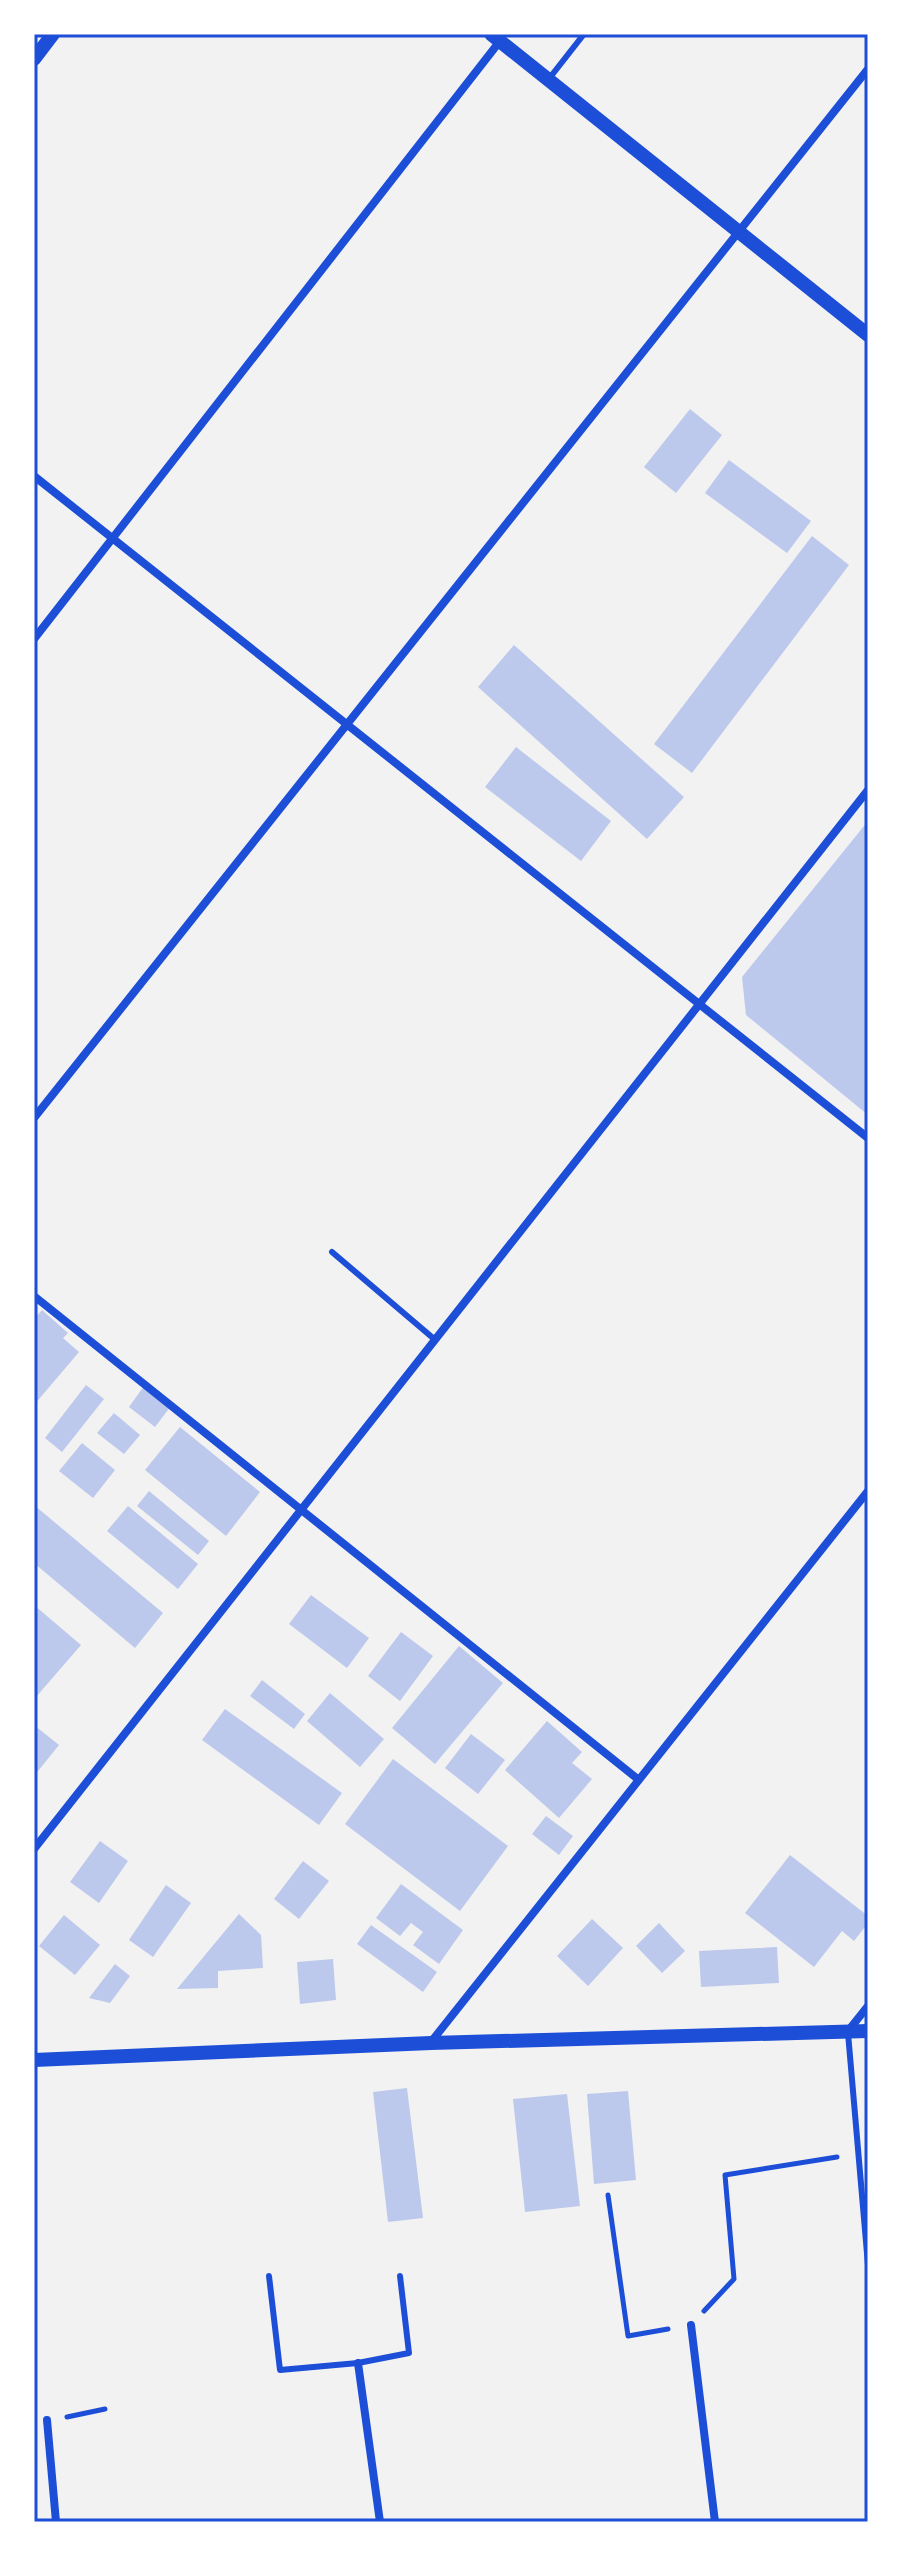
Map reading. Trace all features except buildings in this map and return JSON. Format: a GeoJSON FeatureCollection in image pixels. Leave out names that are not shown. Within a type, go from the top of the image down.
{"type":"FeatureCollection","features":[{"type":"Feature","properties":{"kind":"street"},"geometry":{"type":"LineString","coordinates":[[34,59],[53,34]]}},
{"type":"Feature","properties":{"kind":"street"},"geometry":{"type":"LineString","coordinates":[[34,639],[495,38],[868,335]]}},
{"type":"Feature","properties":{"kind":"street"},"geometry":{"type":"LineString","coordinates":[[34,1118],[868,69]]}},
{"type":"Feature","properties":{"kind":"street"},"geometry":{"type":"LineString","coordinates":[[34,476],[868,1138]]}},
{"type":"Feature","properties":{"kind":"street"},"geometry":{"type":"LineString","coordinates":[[34,1849],[433,1338],[868,790]]}},
{"type":"Feature","properties":{"kind":"street"},"geometry":{"type":"LineString","coordinates":[[34,1296],[639,1780]]}},
{"type":"Feature","properties":{"kind":"street"},"geometry":{"type":"LineString","coordinates":[[431,2043],[868,1491]]}},
{"type":"Feature","properties":{"kind":"street"},"geometry":{"type":"LineString","coordinates":[[848,2031],[868,2006]]}},
{"type":"Feature","properties":{"kind":"street"},"geometry":{"type":"LineString","coordinates":[[34,2060],[431,2043],[868,2031]]}},
{"type":"Feature","properties":{"kind":"street"},"geometry":{"type":"LineString","coordinates":[[691,2325],[715,2522]]}},
{"type":"Feature","properties":{"kind":"street"},"geometry":{"type":"LineString","coordinates":[[358,2363],[380,2522]]}},
{"type":"Feature","properties":{"kind":"street"},"geometry":{"type":"LineString","coordinates":[[47,2420],[56,2522]]}},
{"type":"Feature","properties":{"kind":"lane"},"geometry":{"type":"LineString","coordinates":[[548,80],[584,34]]}},
{"type":"Feature","properties":{"kind":"lane"},"geometry":{"type":"LineString","coordinates":[[332,1252],[433,1338]]}},
{"type":"Feature","properties":{"kind":"lane"},"geometry":{"type":"LineString","coordinates":[[848,2031],[868,2265]]}},
{"type":"Feature","properties":{"kind":"lane"},"geometry":{"type":"LineString","coordinates":[[269,2276],[280,2370],[358,2363],[409,2353],[400,2276]]}},
{"type":"Feature","properties":{"kind":"path"},"geometry":{"type":"LineString","coordinates":[[608,2195],[628,2336],[691,2325],[734,2279],[725,2175],[858,2154]]}}]}
